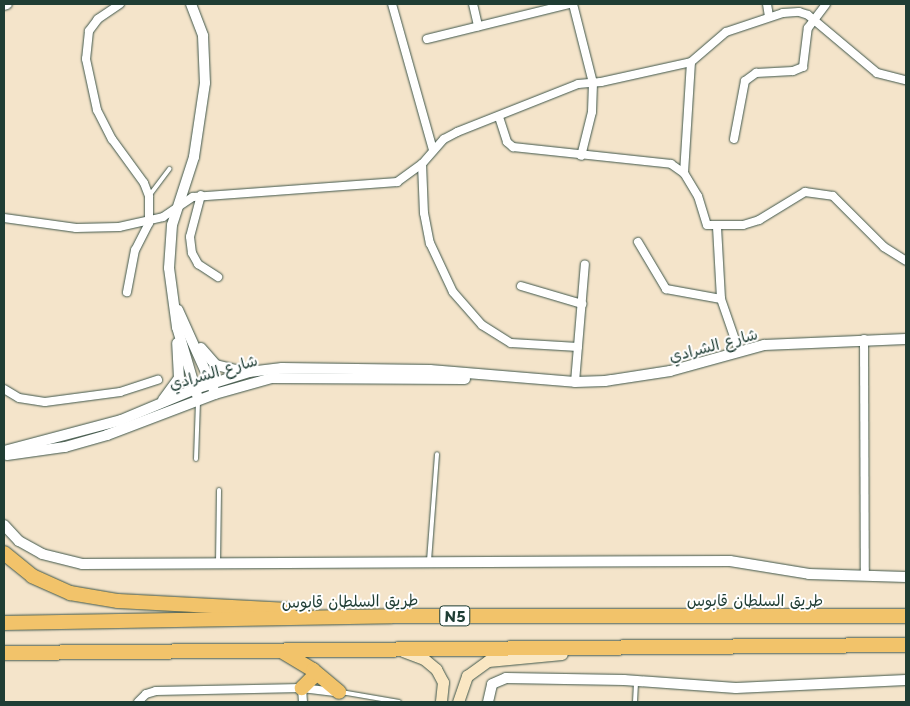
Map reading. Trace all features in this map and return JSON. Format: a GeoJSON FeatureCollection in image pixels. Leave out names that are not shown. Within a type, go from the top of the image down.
{"type":"FeatureCollection","features":[{"type":"Feature","properties":{"kind":"highway"},"geometry":{"type":"LineString","coordinates":[[4,553],[32,576],[70,593],[118,601],[392,616]]}},
{"type":"Feature","properties":{"kind":"highway","name":"طريق السلطان قابوس"},"geometry":{"type":"LineString","coordinates":[[4,623],[392,616],[906,616]]}},
{"type":"Feature","properties":{"kind":"highway","name":"N5"},"geometry":{"type":"LineString","coordinates":[[7,653],[906,645]]}},
{"type":"Feature","properties":{"kind":"highway"},"geometry":{"type":"LineString","coordinates":[[280,650],[313,670],[339,692]]}},
{"type":"Feature","properties":{"kind":"highway"},"geometry":{"type":"LineString","coordinates":[[302,695],[312,677],[313,670]]}},
{"type":"Feature","properties":{"kind":"main road"},"geometry":{"type":"LineString","coordinates":[[458,702],[467,676],[488,661],[648,647]]}},
{"type":"Feature","properties":{"kind":"main road"},"geometry":{"type":"LineString","coordinates":[[399,649],[424,659],[436,669],[443,682],[441,702]]}},
{"type":"Feature","properties":{"kind":"street"},"geometry":{"type":"LineString","coordinates":[[120,4],[98,19],[89,31],[86,59],[97,110],[112,139],[144,183],[149,196],[149,223],[135,250],[127,292]]}},
{"type":"Feature","properties":{"kind":"street"},"geometry":{"type":"LineString","coordinates":[[190,4],[203,36],[205,83],[194,157],[176,210],[169,268],[175,305],[198,400]]}},
{"type":"Feature","properties":{"kind":"street"},"geometry":{"type":"LineString","coordinates":[[392,4],[433,150]]}},
{"type":"Feature","properties":{"kind":"street"},"geometry":{"type":"LineString","coordinates":[[473,4],[478,26]]}},
{"type":"Feature","properties":{"kind":"street"},"geometry":{"type":"LineString","coordinates":[[427,39],[569,4]]}},
{"type":"Feature","properties":{"kind":"street"},"geometry":{"type":"LineString","coordinates":[[573,4],[593,83],[592,112],[582,156]]}},
{"type":"Feature","properties":{"kind":"street"},"geometry":{"type":"LineString","coordinates":[[767,4],[769,16]]}},
{"type":"Feature","properties":{"kind":"street"},"geometry":{"type":"LineString","coordinates":[[734,139],[745,82],[756,73],[794,71],[803,67],[806,34],[826,4]]}},
{"type":"Feature","properties":{"kind":"street"},"geometry":{"type":"LineString","coordinates":[[4,218],[76,228],[149,223],[176,210],[193,196],[388,184],[409,177],[444,139],[457,132],[499,117],[578,84],[593,83],[690,62],[726,32],[769,16],[799,12],[814,20],[877,73],[906,80]]}},
{"type":"Feature","properties":{"kind":"street"},"geometry":{"type":"LineString","coordinates":[[684,173],[690,62]]}},
{"type":"Feature","properties":{"kind":"street"},"geometry":{"type":"LineString","coordinates":[[499,117],[506,142],[513,147],[582,156],[663,161],[684,173],[698,196],[707,225],[717,228],[759,220],[795,196],[817,192],[833,196],[884,247],[906,261]]}},
{"type":"Feature","properties":{"kind":"street"},"geometry":{"type":"LineString","coordinates":[[422,164],[424,213],[430,243],[453,292],[482,325],[511,343],[578,347]]}},
{"type":"Feature","properties":{"kind":"street"},"geometry":{"type":"LineString","coordinates":[[201,196],[190,237],[192,253],[198,264],[218,277]]}},
{"type":"Feature","properties":{"kind":"street"},"geometry":{"type":"LineString","coordinates":[[717,228],[721,299],[739,351]]}},
{"type":"Feature","properties":{"kind":"street"},"geometry":{"type":"LineString","coordinates":[[638,242],[666,290],[721,299]]}},
{"type":"Feature","properties":{"kind":"street"},"geometry":{"type":"LineString","coordinates":[[575,382],[585,264]]}},
{"type":"Feature","properties":{"kind":"street"},"geometry":{"type":"LineString","coordinates":[[521,286],[582,304]]}},
{"type":"Feature","properties":{"kind":"street"},"geometry":{"type":"LineString","coordinates":[[181,326],[210,361],[224,369],[249,372]]}},
{"type":"Feature","properties":{"kind":"street"},"geometry":{"type":"LineString","coordinates":[[181,326],[214,389]]}},
{"type":"Feature","properties":{"kind":"street"},"geometry":{"type":"LineString","coordinates":[[160,402],[173,390],[179,378],[181,326]]}},
{"type":"Feature","properties":{"kind":"street","name":"شارع الشرادي"},"geometry":{"type":"LineString","coordinates":[[4,456],[84,442],[198,400],[214,389],[249,372],[282,368],[430,370],[575,382],[656,375],[764,345],[906,338]]}},
{"type":"Feature","properties":{"kind":"street"},"geometry":{"type":"LineString","coordinates":[[864,339],[865,576]]}},
{"type":"Feature","properties":{"kind":"street","name":"شارع الشرادي"},"geometry":{"type":"LineString","coordinates":[[4,451],[121,420],[160,402],[195,390],[214,389],[281,376],[528,378]]}},
{"type":"Feature","properties":{"kind":"street"},"geometry":{"type":"LineString","coordinates":[[4,389],[19,398],[45,402],[120,392],[158,380]]}},
{"type":"Feature","properties":{"kind":"street"},"geometry":{"type":"LineString","coordinates":[[4,524],[20,541],[65,562],[91,564],[730,561],[809,574],[906,577]]}},
{"type":"Feature","properties":{"kind":"street"},"geometry":{"type":"LineString","coordinates":[[488,702],[492,684],[506,678],[636,681],[736,688],[906,680]]}},
{"type":"Feature","properties":{"kind":"street"},"geometry":{"type":"LineString","coordinates":[[138,702],[146,694],[156,691],[302,695],[339,692]]}},
{"type":"Feature","properties":{"kind":"lane"},"geometry":{"type":"LineString","coordinates":[[149,196],[169,169]]}},
{"type":"Feature","properties":{"kind":"lane"},"geometry":{"type":"LineString","coordinates":[[196,459],[198,400]]}},
{"type":"Feature","properties":{"kind":"lane"},"geometry":{"type":"LineString","coordinates":[[429,563],[437,454]]}},
{"type":"Feature","properties":{"kind":"lane"},"geometry":{"type":"LineString","coordinates":[[218,563],[219,490]]}},
{"type":"Feature","properties":{"kind":"lane"},"geometry":{"type":"LineString","coordinates":[[635,702],[636,681]]}},
{"type":"Feature","properties":{"kind":"lane"},"geometry":{"type":"LineString","coordinates":[[339,692],[399,702]]}},
{"type":"Feature","properties":{"kind":"lane"},"geometry":{"type":"LineString","coordinates":[[366,695],[367,702]]}}]}
